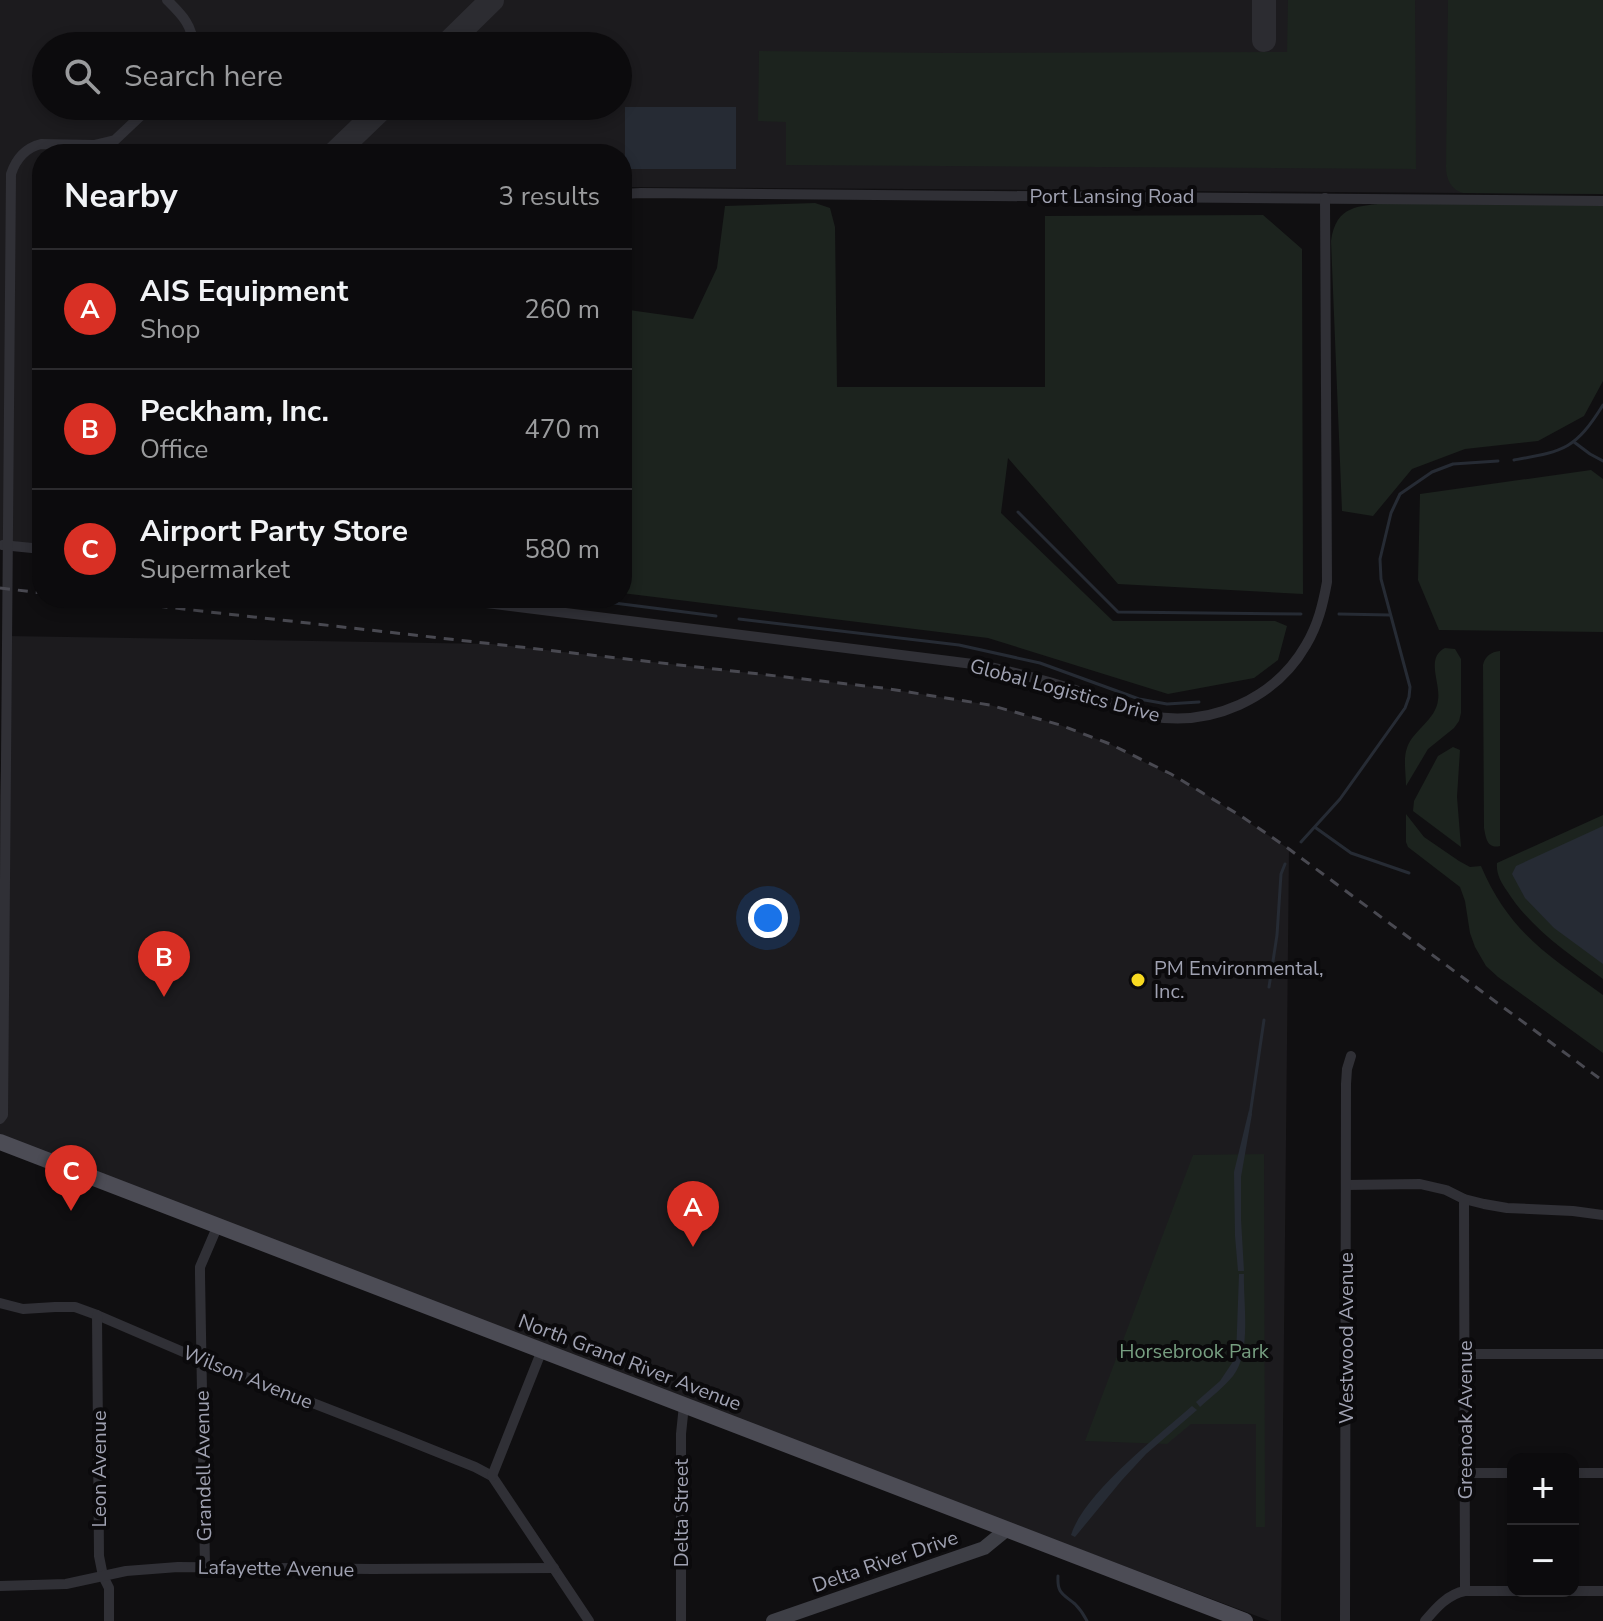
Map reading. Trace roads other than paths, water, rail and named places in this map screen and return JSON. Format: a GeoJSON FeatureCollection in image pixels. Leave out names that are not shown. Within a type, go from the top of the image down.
{"type":"FeatureCollection","features":[{"type":"Feature","properties":{"kind":"main road","name":"North Grand River Avenue"},"geometry":{"type":"LineString","coordinates":[[0,1142],[1245,1621]]}},
{"type":"Feature","properties":{"kind":"street"},"geometry":{"type":"LineString","coordinates":[[167,0],[183,16],[191,32]]}},
{"type":"Feature","properties":{"kind":"street"},"geometry":{"type":"LineString","coordinates":[[98,144],[115,140],[136,120]]}},
{"type":"Feature","properties":{"kind":"street"},"geometry":{"type":"LineString","coordinates":[[0,1119],[3,1115],[2,836],[6,713],[4,267],[14,164],[32,147]]}},
{"type":"Feature","properties":{"kind":"street","name":"Port Lansing Road"},"geometry":{"type":"LineString","coordinates":[[632,194],[1603,201]]}},
{"type":"Feature","properties":{"kind":"street","name":"Global Logistics Drive"},"geometry":{"type":"LineString","coordinates":[[526,608],[981,665],[1061,685],[1149,716],[1205,716],[1253,698],[1272,685],[1294,663],[1311,635],[1327,582],[1325,198]]}},
{"type":"Feature","properties":{"kind":"street"},"geometry":{"type":"LineString","coordinates":[[3,545],[32,548]]}},
{"type":"Feature","properties":{"kind":"street"},"geometry":{"type":"LineString","coordinates":[[0,696],[6,713]]}},
{"type":"Feature","properties":{"kind":"street","name":"Westwood Avenue"},"geometry":{"type":"LineString","coordinates":[[1345,1621],[1346,1084],[1351,1056]]}},
{"type":"Feature","properties":{"kind":"street"},"geometry":{"type":"LineString","coordinates":[[1346,1185],[1420,1184],[1446,1190],[1464,1199],[1507,1208],[1603,1215]]}},
{"type":"Feature","properties":{"kind":"street","name":"Greenoak Avenue"},"geometry":{"type":"LineString","coordinates":[[1464,1199],[1465,1591]]}},
{"type":"Feature","properties":{"kind":"street","name":"Grandell Avenue"},"geometry":{"type":"LineString","coordinates":[[205,1567],[200,1267],[218,1225]]}},
{"type":"Feature","properties":{"kind":"street","name":"Wilson Avenue"},"geometry":{"type":"LineString","coordinates":[[0,1303],[23,1309],[75,1307],[492,1476]]}},
{"type":"Feature","properties":{"kind":"street","name":"Leon Avenue"},"geometry":{"type":"LineString","coordinates":[[97,1315],[99,1556],[109,1588],[109,1621]]}},
{"type":"Feature","properties":{"kind":"street"},"geometry":{"type":"LineString","coordinates":[[542,1350],[492,1476],[589,1621]]}},
{"type":"Feature","properties":{"kind":"street"},"geometry":{"type":"LineString","coordinates":[[1465,1354],[1603,1354]]}},
{"type":"Feature","properties":{"kind":"street","name":"Delta Street"},"geometry":{"type":"LineString","coordinates":[[681,1621],[681,1434],[684,1405]]}},
{"type":"Feature","properties":{"kind":"street"},"geometry":{"type":"LineString","coordinates":[[1465,1473],[1507,1473]]}},
{"type":"Feature","properties":{"kind":"street"},"geometry":{"type":"LineString","coordinates":[[1579,1473],[1603,1473]]}},
{"type":"Feature","properties":{"kind":"street","name":"Delta River Drive"},"geometry":{"type":"LineString","coordinates":[[773,1621],[806,1616],[984,1548],[1006,1530]]}},
{"type":"Feature","properties":{"kind":"street","name":"Lafayette Avenue"},"geometry":{"type":"LineString","coordinates":[[0,1586],[55,1585],[146,1569],[205,1567],[554,1568]]}},
{"type":"Feature","properties":{"kind":"street"},"geometry":{"type":"LineString","coordinates":[[1425,1621],[1436,1608],[1458,1592],[1603,1591]]}},
{"type":"Feature","properties":{"kind":"waterway"},"geometry":{"type":"LineString","coordinates":[[1514,460],[1567,446],[1584,431],[1603,405]]}},
{"type":"Feature","properties":{"kind":"waterway"},"geometry":{"type":"LineString","coordinates":[[1574,442],[1603,461]]}},
{"type":"Feature","properties":{"kind":"waterway"},"geometry":{"type":"LineString","coordinates":[[1301,842],[1340,799],[1405,708],[1409,697],[1410,687],[1381,579],[1380,559],[1391,513],[1400,494],[1432,472],[1453,464],[1498,461]]}},
{"type":"Feature","properties":{"kind":"waterway"},"geometry":{"type":"LineString","coordinates":[[1018,512],[1118,612],[1301,614]]}},
{"type":"Feature","properties":{"kind":"waterway"},"geometry":{"type":"LineString","coordinates":[[632,605],[716,616]]}},
{"type":"Feature","properties":{"kind":"waterway"},"geometry":{"type":"LineString","coordinates":[[1339,614],[1390,615]]}},
{"type":"Feature","properties":{"kind":"waterway"},"geometry":{"type":"LineString","coordinates":[[739,619],[959,645],[1040,663],[1139,699],[1167,704],[1199,702]]}},
{"type":"Feature","properties":{"kind":"waterway"},"geometry":{"type":"LineString","coordinates":[[1316,828],[1351,853],[1409,873]]}},
{"type":"Feature","properties":{"kind":"waterway"},"geometry":{"type":"LineString","coordinates":[[1269,987],[1277,935],[1281,874],[1285,864]]}},
{"type":"Feature","properties":{"kind":"waterway"},"geometry":{"type":"LineString","coordinates":[[1250,1115],[1264,1020]]}},
{"type":"Feature","properties":{"kind":"waterway"},"geometry":{"type":"LineString","coordinates":[[1058,1576],[1060,1590],[1087,1621]]}},
{"type":"Feature","properties":{"kind":"railway"},"geometry":{"type":"LineString","coordinates":[[0,588],[32,592]]}},
{"type":"Feature","properties":{"kind":"railway"},"geometry":{"type":"LineString","coordinates":[[175,608],[883,688],[990,705],[1060,725],[1110,744],[1171,774],[1241,816],[1603,1081]]}},
{"type":"Feature","properties":{"kind":"place","name":"PM Environmental, Inc."},"geometry":{"type":"Point","coordinates":[1138,980]}},
{"type":"Feature","properties":{"kind":"place","name":"Peckham, Inc."},"geometry":{"type":"Point","coordinates":[164,997]}},
{"type":"Feature","properties":{"kind":"place","name":"Airport Party Store"},"geometry":{"type":"Point","coordinates":[71,1211]}},
{"type":"Feature","properties":{"kind":"place","name":"AIS Equipment"},"geometry":{"type":"Point","coordinates":[693,1247]}},
{"type":"Feature","properties":{"kind":"park label","name":"Horsebrook Park"},"geometry":{"type":"Point","coordinates":[1194,1351]}}]}
